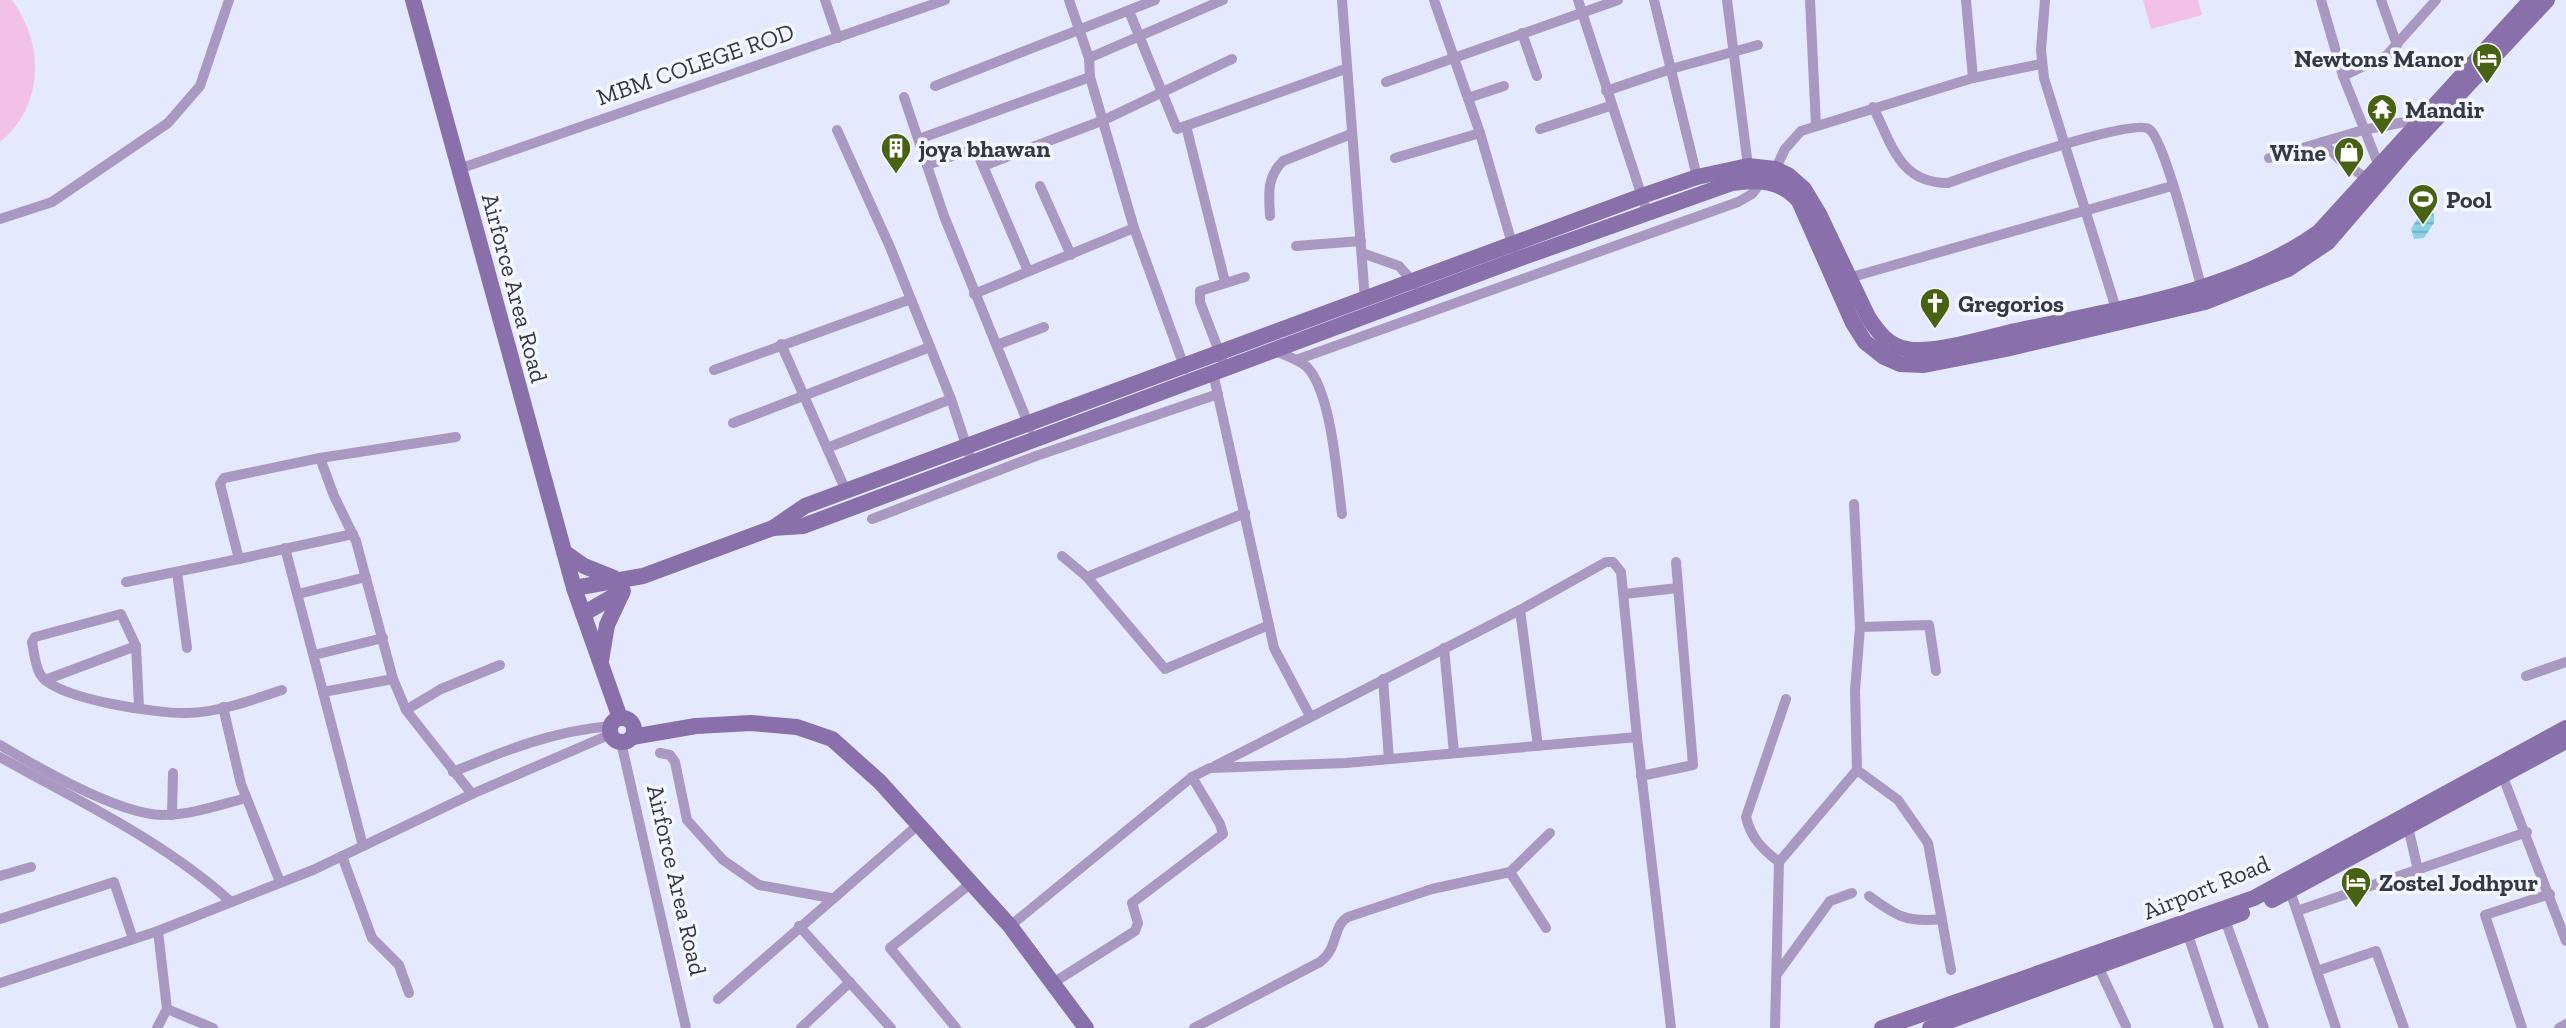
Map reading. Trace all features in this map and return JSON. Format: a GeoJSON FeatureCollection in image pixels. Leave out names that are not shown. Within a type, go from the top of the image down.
{"type":"FeatureCollection","features":[{"type":"Feature","properties":{"kind":"street"},"geometry":{"type":"LineString","coordinates":[[0,219],[52,202],[168,123],[200,86],[229,0]]}},
{"type":"Feature","properties":{"kind":"street","name":"Airforce Area Road"},"geometry":{"type":"LineString","coordinates":[[413,0],[574,588],[601,663],[621,731],[687,1028]]}},
{"type":"Feature","properties":{"kind":"street"},"geometry":{"type":"LineString","coordinates":[[825,0],[838,38]]}},
{"type":"Feature","properties":{"kind":"street","name":"MBM COLEGE ROD"},"geometry":{"type":"LineString","coordinates":[[459,169],[945,0]]}},
{"type":"Feature","properties":{"kind":"street"},"geometry":{"type":"LineString","coordinates":[[1069,0],[1089,58],[1090,77],[1133,228],[1188,374]]}},
{"type":"Feature","properties":{"kind":"street"},"geometry":{"type":"LineString","coordinates":[[935,86],[1155,0]]}},
{"type":"Feature","properties":{"kind":"street"},"geometry":{"type":"LineString","coordinates":[[1089,58],[1139,39],[1223,0]]}},
{"type":"Feature","properties":{"kind":"street"},"geometry":{"type":"LineString","coordinates":[[1342,0],[1345,69],[1366,300]]}},
{"type":"Feature","properties":{"kind":"street"},"geometry":{"type":"LineString","coordinates":[[1434,0],[1480,133],[1515,252]]}},
{"type":"Feature","properties":{"kind":"street"},"geometry":{"type":"LineString","coordinates":[[1578,0],[1610,106],[1647,212]]}},
{"type":"Feature","properties":{"kind":"street"},"geometry":{"type":"LineString","coordinates":[[1386,82],[1453,56],[1618,0]]}},
{"type":"Feature","properties":{"kind":"street"},"geometry":{"type":"LineString","coordinates":[[1654,0],[1698,177]]}},
{"type":"Feature","properties":{"kind":"street"},"geometry":{"type":"LineString","coordinates":[[1727,0],[1748,166]]}},
{"type":"Feature","properties":{"kind":"street"},"geometry":{"type":"LineString","coordinates":[[1810,0],[1815,126]]}},
{"type":"Feature","properties":{"kind":"street"},"geometry":{"type":"LineString","coordinates":[[1966,0],[1973,78]]}},
{"type":"Feature","properties":{"kind":"street"},"geometry":{"type":"LineString","coordinates":[[2045,0],[2041,64],[2118,317]]}},
{"type":"Feature","properties":{"kind":"street"},"geometry":{"type":"LineString","coordinates":[[2321,0],[2376,173]]}},
{"type":"Feature","properties":{"kind":"street"},"geometry":{"type":"LineString","coordinates":[[2381,0],[2397,44]]}},
{"type":"Feature","properties":{"kind":"street"},"geometry":{"type":"LineString","coordinates":[[2343,76],[2387,55],[2436,0]]}},
{"type":"Feature","properties":{"kind":"street"},"geometry":{"type":"LineString","coordinates":[[583,614],[620,585],[643,576],[773,528],[803,526],[972,463],[1036,434],[1188,374],[1273,350],[1417,288],[1515,252],[1642,195],[1698,177],[1748,166],[1769,177],[1799,201],[1841,280],[1865,342],[1884,357],[1900,364],[1924,365],[2118,317],[2205,302],[2288,269],[2328,242],[2376,173],[2420,119],[2531,0]]}},
{"type":"Feature","properties":{"kind":"street"},"geometry":{"type":"LineString","coordinates":[[2118,317],[2279,257],[2305,242],[2332,219],[2547,0]]}},
{"type":"Feature","properties":{"kind":"street"},"geometry":{"type":"LineString","coordinates":[[1129,10],[1177,129],[1345,69]]}},
{"type":"Feature","properties":{"kind":"street"},"geometry":{"type":"LineString","coordinates":[[1522,33],[1537,76]]}},
{"type":"Feature","properties":{"kind":"street"},"geometry":{"type":"LineString","coordinates":[[1606,91],[1671,69],[1758,45]]}},
{"type":"Feature","properties":{"kind":"street"},"geometry":{"type":"LineString","coordinates":[[983,166],[1104,120],[1232,59]]}},
{"type":"Feature","properties":{"kind":"street"},"geometry":{"type":"LineString","coordinates":[[1296,360],[1738,202],[1752,194],[1769,177],[1791,140],[1801,131],[1973,78],[2041,64]]}},
{"type":"Feature","properties":{"kind":"street"},"geometry":{"type":"LineString","coordinates":[[919,139],[1090,77]]}},
{"type":"Feature","properties":{"kind":"street"},"geometry":{"type":"LineString","coordinates":[[1468,98],[1504,86]]}},
{"type":"Feature","properties":{"kind":"street"},"geometry":{"type":"LineString","coordinates":[[904,97],[974,294],[1036,434],[1036,456]]}},
{"type":"Feature","properties":{"kind":"street"},"geometry":{"type":"LineString","coordinates":[[1540,129],[1610,106]]}},
{"type":"Feature","properties":{"kind":"street"},"geometry":{"type":"LineString","coordinates":[[1873,107],[1899,159],[1912,174],[1924,181],[1948,183],[2065,144],[2135,125],[2149,129],[2155,136],[2172,186],[2201,286]]}},
{"type":"Feature","properties":{"kind":"street"},"geometry":{"type":"LineString","coordinates":[[2269,158],[2363,130],[2420,119]]}},
{"type":"Feature","properties":{"kind":"street"},"geometry":{"type":"LineString","coordinates":[[1186,126],[1225,282]]}},
{"type":"Feature","properties":{"kind":"street"},"geometry":{"type":"LineString","coordinates":[[837,130],[911,299],[951,399],[972,463]]}},
{"type":"Feature","properties":{"kind":"street"},"geometry":{"type":"LineString","coordinates":[[1395,158],[1480,133]]}},
{"type":"Feature","properties":{"kind":"street"},"geometry":{"type":"LineString","coordinates":[[1270,216],[1268,184],[1276,168],[1283,161],[1351,134]]}},
{"type":"Feature","properties":{"kind":"street"},"geometry":{"type":"LineString","coordinates":[[2322,142],[2340,160],[2376,173]]}},
{"type":"Feature","properties":{"kind":"street"},"geometry":{"type":"LineString","coordinates":[[927,165],[975,149],[1028,271]]}},
{"type":"Feature","properties":{"kind":"street"},"geometry":{"type":"LineString","coordinates":[[1515,252],[1608,226],[1712,188],[1769,177]]}},
{"type":"Feature","properties":{"kind":"street"},"geometry":{"type":"LineString","coordinates":[[1040,186],[1071,254]]}},
{"type":"Feature","properties":{"kind":"street"},"geometry":{"type":"LineString","coordinates":[[1841,280],[2172,186]]}},
{"type":"Feature","properties":{"kind":"street"},"geometry":{"type":"LineString","coordinates":[[1608,226],[1613,245]]}},
{"type":"Feature","properties":{"kind":"street"},"geometry":{"type":"LineString","coordinates":[[974,294],[1133,228]]}},
{"type":"Feature","properties":{"kind":"street"},"geometry":{"type":"LineString","coordinates":[[1296,246],[1361,247],[1399,266],[1417,288]]}},
{"type":"Feature","properties":{"kind":"street"},"geometry":{"type":"LineString","coordinates":[[1245,277],[1205,288],[1199,295],[1220,365],[1218,394],[1274,648],[1310,716]]}},
{"type":"Feature","properties":{"kind":"street"},"geometry":{"type":"LineString","coordinates":[[1220,365],[1366,300],[1417,288]]}},
{"type":"Feature","properties":{"kind":"street"},"geometry":{"type":"LineString","coordinates":[[714,370],[911,299]]}},
{"type":"Feature","properties":{"kind":"street"},"geometry":{"type":"LineString","coordinates":[[997,345],[1044,327]]}},
{"type":"Feature","properties":{"kind":"street"},"geometry":{"type":"LineString","coordinates":[[781,344],[846,491]]}},
{"type":"Feature","properties":{"kind":"street"},"geometry":{"type":"LineString","coordinates":[[733,423],[930,347]]}},
{"type":"Feature","properties":{"kind":"street"},"geometry":{"type":"LineString","coordinates":[[1273,350],[1308,368],[1313,377],[1328,416],[1342,514]]}},
{"type":"Feature","properties":{"kind":"street"},"geometry":{"type":"LineString","coordinates":[[773,528],[797,510],[846,491],[966,447],[1036,434],[1188,374]]}},
{"type":"Feature","properties":{"kind":"street"},"geometry":{"type":"LineString","coordinates":[[872,519],[1036,456],[1218,394]]}},
{"type":"Feature","properties":{"kind":"street"},"geometry":{"type":"LineString","coordinates":[[827,448],[951,399]]}},
{"type":"Feature","properties":{"kind":"street"},"geometry":{"type":"LineString","coordinates":[[239,559],[220,494],[221,480],[320,458],[456,437]]}},
{"type":"Feature","properties":{"kind":"street"},"geometry":{"type":"LineString","coordinates":[[320,458],[353,534],[393,679],[406,710],[472,794]]}},
{"type":"Feature","properties":{"kind":"street"},"geometry":{"type":"LineString","coordinates":[[1775,1028],[1779,862],[1857,770],[1855,691],[1860,626],[1854,503]]}},
{"type":"Feature","properties":{"kind":"street"},"geometry":{"type":"LineString","coordinates":[[1087,577],[1245,513]]}},
{"type":"Feature","properties":{"kind":"street"},"geometry":{"type":"LineString","coordinates":[[126,582],[353,534]]}},
{"type":"Feature","properties":{"kind":"street"},"geometry":{"type":"LineString","coordinates":[[285,548],[363,846]]}},
{"type":"Feature","properties":{"kind":"street"},"geometry":{"type":"LineString","coordinates":[[564,552],[620,585]]}},
{"type":"Feature","properties":{"kind":"street"},"geometry":{"type":"LineString","coordinates":[[1062,556],[1087,577],[1165,669],[1269,625]]}},
{"type":"Feature","properties":{"kind":"street"},"geometry":{"type":"LineString","coordinates":[[1010,926],[1192,778],[1520,610],[1606,562],[1618,566],[1624,594],[1641,776],[1671,1028]]}},
{"type":"Feature","properties":{"kind":"street"},"geometry":{"type":"LineString","coordinates":[[1641,776],[1693,765],[1676,562]]}},
{"type":"Feature","properties":{"kind":"street"},"geometry":{"type":"LineString","coordinates":[[177,572],[187,648]]}},
{"type":"Feature","properties":{"kind":"street"},"geometry":{"type":"LineString","coordinates":[[298,594],[366,577]]}},
{"type":"Feature","properties":{"kind":"street"},"geometry":{"type":"LineString","coordinates":[[574,588],[620,585]]}},
{"type":"Feature","properties":{"kind":"street"},"geometry":{"type":"LineString","coordinates":[[601,663],[607,625],[620,585]]}},
{"type":"Feature","properties":{"kind":"street"},"geometry":{"type":"LineString","coordinates":[[1624,594],[1678,588]]}},
{"type":"Feature","properties":{"kind":"street"},"geometry":{"type":"LineString","coordinates":[[1520,610],[1538,746]]}},
{"type":"Feature","properties":{"kind":"street"},"geometry":{"type":"LineString","coordinates":[[139,708],[136,646],[121,614],[116,613],[35,638],[32,642],[39,673],[45,680],[90,700],[139,708],[189,713],[223,707],[282,690]]}},
{"type":"Feature","properties":{"kind":"street"},"geometry":{"type":"LineString","coordinates":[[1860,626],[1929,625],[1936,671]]}},
{"type":"Feature","properties":{"kind":"street"},"geometry":{"type":"LineString","coordinates":[[314,654],[383,638]]}},
{"type":"Feature","properties":{"kind":"street"},"geometry":{"type":"LineString","coordinates":[[45,680],[136,646]]}},
{"type":"Feature","properties":{"kind":"street"},"geometry":{"type":"LineString","coordinates":[[1444,648],[1454,753]]}},
{"type":"Feature","properties":{"kind":"street"},"geometry":{"type":"LineString","coordinates":[[2526,676],[2566,662]]}},
{"type":"Feature","properties":{"kind":"street"},"geometry":{"type":"LineString","coordinates":[[406,710],[441,689],[500,665]]}},
{"type":"Feature","properties":{"kind":"street"},"geometry":{"type":"LineString","coordinates":[[323,692],[393,679]]}},
{"type":"Feature","properties":{"kind":"street"},"geometry":{"type":"LineString","coordinates":[[1383,679],[1389,759]]}},
{"type":"Feature","properties":{"kind":"street"},"geometry":{"type":"LineString","coordinates":[[1779,862],[1760,848],[1749,830],[1746,817],[1786,699]]}},
{"type":"Feature","properties":{"kind":"street"},"geometry":{"type":"LineString","coordinates":[[223,707],[246,797],[280,883]]}},
{"type":"Feature","properties":{"kind":"street"},"geometry":{"type":"LineString","coordinates":[[453,772],[540,737],[575,729],[621,731],[776,724],[797,727],[832,739],[880,782],[1010,926],[1086,1028]]}},
{"type":"Feature","properties":{"kind":"street","name":"Airport Road"},"geometry":{"type":"LineString","coordinates":[[1890,1027],[2254,898],[2566,728]]}},
{"type":"Feature","properties":{"kind":"street"},"geometry":{"type":"LineString","coordinates":[[0,983],[158,931],[280,883],[472,794],[621,731]]}},
{"type":"Feature","properties":{"kind":"street"},"geometry":{"type":"LineString","coordinates":[[1210,768],[1389,759],[1637,737]]}},
{"type":"Feature","properties":{"kind":"street","name":"Airport Road"},"geometry":{"type":"LineString","coordinates":[[1930,1028],[2225,920],[2290,891],[2566,741]]}},
{"type":"Feature","properties":{"kind":"street"},"geometry":{"type":"LineString","coordinates":[[0,745],[118,805],[141,812],[173,815],[246,797]]}},
{"type":"Feature","properties":{"kind":"street"},"geometry":{"type":"LineString","coordinates":[[660,752],[670,755],[676,762],[687,820],[723,860],[759,885],[831,898]]}},
{"type":"Feature","properties":{"kind":"street"},"geometry":{"type":"LineString","coordinates":[[0,757],[164,852],[195,872],[230,902]]}},
{"type":"Feature","properties":{"kind":"street"},"geometry":{"type":"LineString","coordinates":[[1857,770],[1898,800],[1927,843],[1951,970]]}},
{"type":"Feature","properties":{"kind":"street"},"geometry":{"type":"LineString","coordinates":[[173,773],[173,815]]}},
{"type":"Feature","properties":{"kind":"street"},"geometry":{"type":"LineString","coordinates":[[2503,777],[2527,832],[2566,941]]}},
{"type":"Feature","properties":{"kind":"street"},"geometry":{"type":"LineString","coordinates":[[1053,983],[1135,931],[1138,923],[1132,903],[1223,834],[1220,824],[1192,778]]}},
{"type":"Feature","properties":{"kind":"street"},"geometry":{"type":"LineString","coordinates":[[718,999],[918,825]]}},
{"type":"Feature","properties":{"kind":"street"},"geometry":{"type":"LineString","coordinates":[[2408,827],[2418,870]]}},
{"type":"Feature","properties":{"kind":"street"},"geometry":{"type":"LineString","coordinates":[[1194,1028],[1320,962],[1334,947],[1338,927],[1348,917],[1432,889],[1510,872],[1550,832]]}},
{"type":"Feature","properties":{"kind":"street"},"geometry":{"type":"LineString","coordinates":[[2297,911],[2527,832]]}},
{"type":"Feature","properties":{"kind":"street"},"geometry":{"type":"LineString","coordinates":[[342,856],[372,938],[399,965],[409,993]]}},
{"type":"Feature","properties":{"kind":"street"},"geometry":{"type":"LineString","coordinates":[[0,876],[31,867]]}},
{"type":"Feature","properties":{"kind":"street"},"geometry":{"type":"LineString","coordinates":[[1510,872],[1546,929]]}},
{"type":"Feature","properties":{"kind":"street"},"geometry":{"type":"LineString","coordinates":[[0,919],[114,882],[133,939]]}},
{"type":"Feature","properties":{"kind":"street"},"geometry":{"type":"LineString","coordinates":[[956,1028],[890,948],[970,884]]}},
{"type":"Feature","properties":{"kind":"street"},"geometry":{"type":"LineString","coordinates":[[2290,891],[2336,1028]]}},
{"type":"Feature","properties":{"kind":"street"},"geometry":{"type":"LineString","coordinates":[[1777,974],[1830,901],[1852,892]]}},
{"type":"Feature","properties":{"kind":"street"},"geometry":{"type":"LineString","coordinates":[[2522,1028],[2485,915],[2550,894]]}},
{"type":"Feature","properties":{"kind":"street"},"geometry":{"type":"LineString","coordinates":[[1869,895],[1893,914],[1916,922],[1942,919]]}},
{"type":"Feature","properties":{"kind":"street"},"geometry":{"type":"LineString","coordinates":[[2225,920],[2264,1028]]}},
{"type":"Feature","properties":{"kind":"street"},"geometry":{"type":"LineString","coordinates":[[799,926],[891,1028]]}},
{"type":"Feature","properties":{"kind":"street"},"geometry":{"type":"LineString","coordinates":[[157,1028],[167,1009],[158,931]]}},
{"type":"Feature","properties":{"kind":"street"},"geometry":{"type":"LineString","coordinates":[[2188,934],[2218,1028]]}},
{"type":"Feature","properties":{"kind":"street"},"geometry":{"type":"LineString","coordinates":[[2317,971],[2376,951],[2403,1028]]}},
{"type":"Feature","properties":{"kind":"street"},"geometry":{"type":"LineString","coordinates":[[2098,966],[2126,1026]]}},
{"type":"Feature","properties":{"kind":"street"},"geometry":{"type":"LineString","coordinates":[[809,1025],[850,982]]}},
{"type":"Feature","properties":{"kind":"street"},"geometry":{"type":"LineString","coordinates":[[167,1009],[213,1028]]}},
{"type":"Feature","properties":{"kind":"street"},"geometry":{"type":"LineString","coordinates":[[2559,1028],[2566,1024]]}},
{"type":"Feature","properties":{"kind":"shaded area"},"geometry":{"type":"Polygon","coordinates":[[[0,0],[12,0],[23,17],[30,35],[35,73],[25,110],[15,127],[0,142],[0,0]]]}},
{"type":"Feature","properties":{"kind":"shaded area"},"geometry":{"type":"Polygon","coordinates":[[[2143,0],[2198,0],[2202,15],[2151,29],[2143,0]]]}},
{"type":"Feature","properties":{"kind":"water","name":"Pool"},"geometry":{"type":"Polygon","coordinates":[[[2430,211],[2434,214],[2434,223],[2424,238],[2414,239],[2411,229],[2419,216],[2430,211]]]}},
{"type":"Feature","properties":{"kind":"place","name":"Newtons Manor"},"geometry":{"type":"Point","coordinates":[2487,85]}},
{"type":"Feature","properties":{"kind":"place","name":"Mandir"},"geometry":{"type":"Point","coordinates":[2382,136]}},
{"type":"Feature","properties":{"kind":"place","name":"joya bhawan"},"geometry":{"type":"Point","coordinates":[896,175]}},
{"type":"Feature","properties":{"kind":"place","name":"Wine"},"geometry":{"type":"Point","coordinates":[2349,179]}},
{"type":"Feature","properties":{"kind":"place","name":"Pool"},"geometry":{"type":"Point","coordinates":[2423,226]}},
{"type":"Feature","properties":{"kind":"place","name":"Gregorios"},"geometry":{"type":"Point","coordinates":[1935,330]}},
{"type":"Feature","properties":{"kind":"place","name":"Zostel Jodhpur"},"geometry":{"type":"Point","coordinates":[2356,909]}}]}
